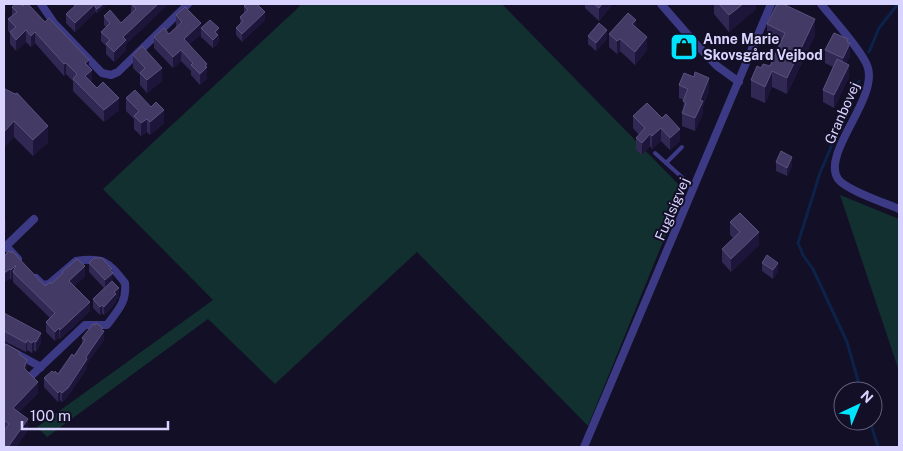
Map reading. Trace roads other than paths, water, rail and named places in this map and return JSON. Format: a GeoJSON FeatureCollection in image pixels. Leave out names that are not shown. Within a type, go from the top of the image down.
{"type":"FeatureCollection","features":[{"type":"Feature","properties":{"kind":"street"},"geometry":{"type":"LineString","coordinates":[[41,4],[54,23],[102,73],[111,75],[118,72],[188,4]]}},
{"type":"Feature","properties":{"kind":"street"},"geometry":{"type":"LineString","coordinates":[[661,4],[717,66],[739,82]]}},
{"type":"Feature","properties":{"kind":"street","name":"Fuglsigvej"},"geometry":{"type":"LineString","coordinates":[[584,447],[739,82],[770,4]]}},
{"type":"Feature","properties":{"kind":"street","name":"Granbovej"},"geometry":{"type":"LineString","coordinates":[[821,4],[860,53],[868,66],[870,79],[866,92],[835,157],[834,169],[838,178],[847,187],[899,209]]}},
{"type":"Feature","properties":{"kind":"street"},"geometry":{"type":"LineString","coordinates":[[30,377],[85,325],[107,325],[123,303],[125,285],[124,281],[107,262],[102,260],[76,261],[48,284],[43,284],[5,247],[34,219]]}},
{"type":"Feature","properties":{"kind":"street"},"geometry":{"type":"LineString","coordinates":[[4,347],[41,367]]}},
{"type":"Feature","properties":{"kind":"lane"},"geometry":{"type":"LineString","coordinates":[[666,163],[682,147]]}},
{"type":"Feature","properties":{"kind":"lane"},"geometry":{"type":"LineString","coordinates":[[655,153],[694,188]]}},
{"type":"Feature","properties":{"kind":"waterway"},"geometry":{"type":"LineString","coordinates":[[869,52],[879,28],[898,4]]}},
{"type":"Feature","properties":{"kind":"waterway"},"geometry":{"type":"LineString","coordinates":[[858,381],[847,342],[813,269],[803,255],[798,243],[820,173],[859,81]]}},
{"type":"Feature","properties":{"kind":"waterway"},"geometry":{"type":"LineString","coordinates":[[873,431],[878,447]]}},
{"type":"Feature","properties":{"kind":"place","name":"Anne Marie Skovsgård Vejbod"},"geometry":{"type":"Point","coordinates":[684,47]}}]}
